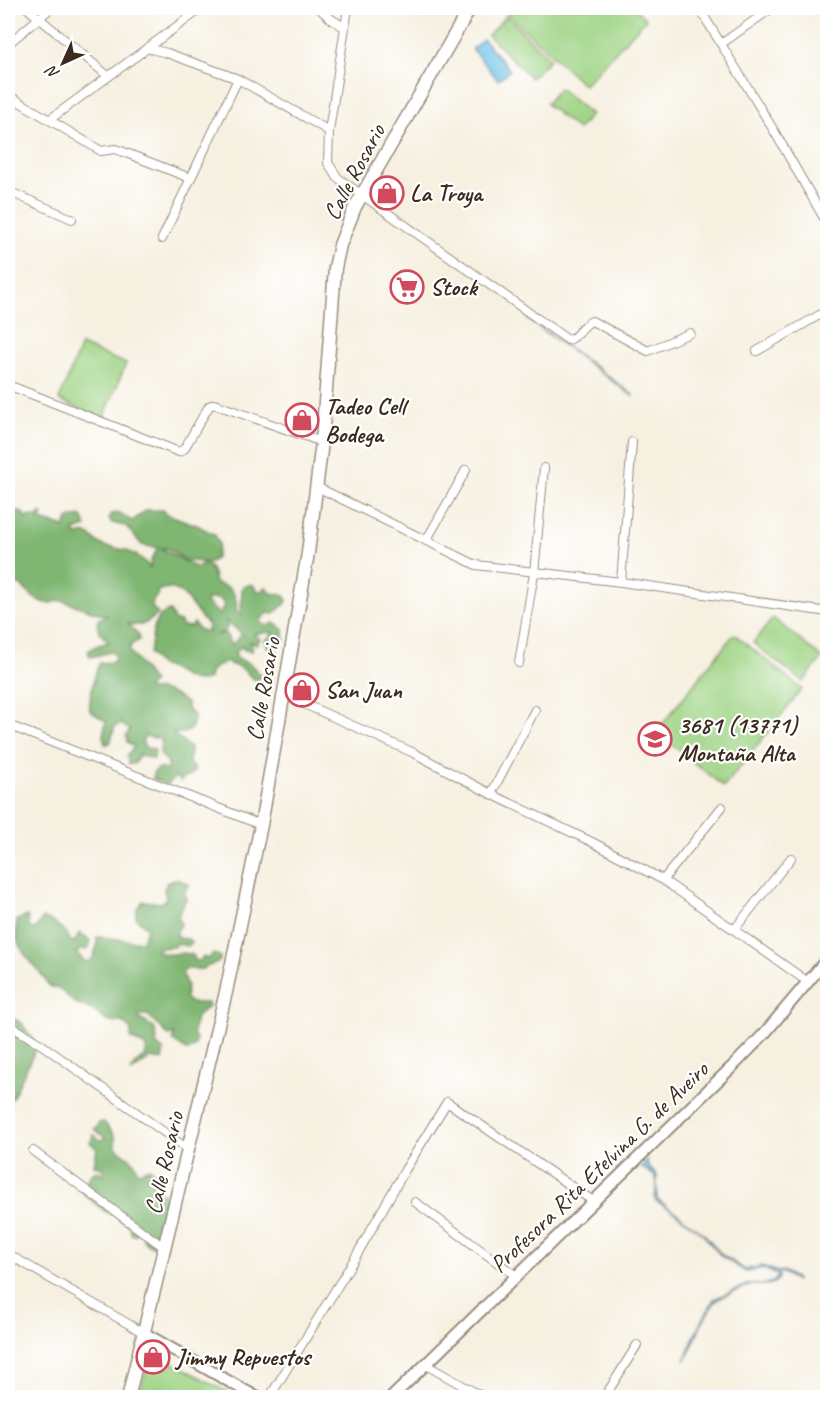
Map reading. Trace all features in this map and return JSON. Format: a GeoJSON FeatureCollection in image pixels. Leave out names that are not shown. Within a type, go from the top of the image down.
{"type":"FeatureCollection","features":[{"type":"Feature","properties":{"kind":"main road","name":"Calle Rosario"},"geometry":{"type":"LineString","coordinates":[[128,1398],[189,1150],[246,903],[261,825],[308,553],[322,441],[335,268],[340,245],[355,207],[470,8]]}},
{"type":"Feature","properties":{"kind":"street"},"geometry":{"type":"LineString","coordinates":[[27,8],[108,76]]}},
{"type":"Feature","properties":{"kind":"street"},"geometry":{"type":"LineString","coordinates":[[8,45],[51,8]]}},
{"type":"Feature","properties":{"kind":"street"},"geometry":{"type":"LineString","coordinates":[[48,120],[202,8]]}},
{"type":"Feature","properties":{"kind":"street"},"geometry":{"type":"LineString","coordinates":[[319,8],[344,27]]}},
{"type":"Feature","properties":{"kind":"street"},"geometry":{"type":"LineString","coordinates":[[348,8],[329,131],[328,163],[338,178],[568,340],[574,338],[588,322],[592,321],[648,351],[690,333]]}},
{"type":"Feature","properties":{"kind":"street"},"geometry":{"type":"LineString","coordinates":[[699,8],[784,146],[828,225]]}},
{"type":"Feature","properties":{"kind":"street"},"geometry":{"type":"LineString","coordinates":[[721,44],[772,8]]}},
{"type":"Feature","properties":{"kind":"street"},"geometry":{"type":"LineString","coordinates":[[163,37],[162,48],[167,52]]}},
{"type":"Feature","properties":{"kind":"street"},"geometry":{"type":"LineString","coordinates":[[147,48],[167,52],[238,79],[329,131]]}},
{"type":"Feature","properties":{"kind":"street"},"geometry":{"type":"LineString","coordinates":[[162,239],[238,79]]}},
{"type":"Feature","properties":{"kind":"street"},"geometry":{"type":"LineString","coordinates":[[8,95],[101,151],[115,149],[190,178]]}},
{"type":"Feature","properties":{"kind":"street"},"geometry":{"type":"LineString","coordinates":[[8,191],[72,219]]}},
{"type":"Feature","properties":{"kind":"street"},"geometry":{"type":"LineString","coordinates":[[757,351],[828,310]]}},
{"type":"Feature","properties":{"kind":"street"},"geometry":{"type":"LineString","coordinates":[[8,386],[179,452],[184,449],[209,406],[214,404],[322,441]]}},
{"type":"Feature","properties":{"kind":"street"},"geometry":{"type":"LineString","coordinates":[[621,582],[632,442]]}},
{"type":"Feature","properties":{"kind":"street"},"geometry":{"type":"LineString","coordinates":[[519,663],[534,573],[543,468]]}},
{"type":"Feature","properties":{"kind":"street"},"geometry":{"type":"LineString","coordinates":[[426,541],[466,470]]}},
{"type":"Feature","properties":{"kind":"street"},"geometry":{"type":"LineString","coordinates":[[317,486],[476,565],[621,582],[828,612]]}},
{"type":"Feature","properties":{"kind":"street"},"geometry":{"type":"LineString","coordinates":[[284,695],[397,745],[663,880],[808,982]]}},
{"type":"Feature","properties":{"kind":"street"},"geometry":{"type":"LineString","coordinates":[[491,794],[535,710]]}},
{"type":"Feature","properties":{"kind":"street"},"geometry":{"type":"LineString","coordinates":[[8,725],[261,825]]}},
{"type":"Feature","properties":{"kind":"street"},"geometry":{"type":"LineString","coordinates":[[663,880],[722,807]]}},
{"type":"Feature","properties":{"kind":"street"},"geometry":{"type":"LineString","coordinates":[[734,930],[791,858]]}},
{"type":"Feature","properties":{"kind":"street","name":"Profesora Rita Etelvina G. de Aveiro"},"geometry":{"type":"LineString","coordinates":[[391,1398],[738,1062],[828,958]]}},
{"type":"Feature","properties":{"kind":"street"},"geometry":{"type":"LineString","coordinates":[[8,1024],[42,1045],[189,1150]]}},
{"type":"Feature","properties":{"kind":"street"},"geometry":{"type":"LineString","coordinates":[[269,1398],[447,1102],[593,1201]]}},
{"type":"Feature","properties":{"kind":"street"},"geometry":{"type":"LineString","coordinates":[[33,1151],[165,1248]]}},
{"type":"Feature","properties":{"kind":"street"},"geometry":{"type":"LineString","coordinates":[[415,1202],[516,1276]]}},
{"type":"Feature","properties":{"kind":"street"},"geometry":{"type":"LineString","coordinates":[[8,1254],[258,1398]]}},
{"type":"Feature","properties":{"kind":"street"},"geometry":{"type":"LineString","coordinates":[[604,1398],[637,1345]]}},
{"type":"Feature","properties":{"kind":"street"},"geometry":{"type":"LineString","coordinates":[[426,1365],[485,1398]]}},
{"type":"Feature","properties":{"kind":"green space"},"geometry":{"type":"Polygon","coordinates":[[[634,8],[646,19],[584,85],[502,9],[634,8]]]}},
{"type":"Feature","properties":{"kind":"green space"},"geometry":{"type":"Polygon","coordinates":[[[506,16],[550,59],[531,78],[488,35],[506,16]]]}},
{"type":"Feature","properties":{"kind":"green space"},"geometry":{"type":"Polygon","coordinates":[[[559,88],[591,114],[578,130],[546,104],[559,88]]]}},
{"type":"Feature","properties":{"kind":"green space"},"geometry":{"type":"Polygon","coordinates":[[[81,345],[126,364],[103,419],[59,400],[81,345]]]}},
{"type":"Feature","properties":{"kind":"green space"},"geometry":{"type":"Polygon","coordinates":[[[147,510],[163,510],[169,515],[197,525],[215,535],[219,544],[216,558],[209,563],[189,561],[168,549],[161,548],[193,566],[197,567],[203,563],[209,567],[215,583],[228,588],[233,593],[236,610],[241,616],[242,587],[252,584],[258,591],[261,591],[266,587],[271,593],[284,595],[287,601],[273,614],[268,613],[261,620],[261,623],[267,626],[274,623],[284,630],[284,640],[274,651],[268,648],[265,640],[271,637],[272,632],[254,634],[260,639],[257,644],[249,641],[252,644],[251,651],[242,647],[235,652],[237,659],[254,667],[261,677],[257,680],[243,669],[227,662],[215,667],[209,679],[202,681],[189,679],[159,665],[149,653],[156,621],[164,613],[170,611],[174,620],[181,622],[182,626],[191,627],[194,623],[198,629],[210,633],[207,631],[208,625],[186,598],[174,589],[166,588],[157,591],[159,594],[153,600],[152,607],[158,614],[150,620],[140,625],[127,623],[139,635],[139,640],[132,644],[129,650],[153,682],[147,688],[165,691],[187,703],[187,709],[194,715],[193,725],[189,730],[183,733],[173,733],[190,748],[189,764],[194,768],[194,772],[180,781],[176,777],[167,785],[153,779],[153,773],[159,768],[166,770],[168,768],[168,762],[160,754],[161,738],[145,736],[142,742],[146,748],[154,749],[153,759],[139,755],[134,764],[129,764],[127,756],[134,746],[127,742],[126,736],[130,730],[121,724],[115,726],[110,743],[105,744],[103,735],[106,721],[90,711],[91,694],[98,666],[100,663],[113,662],[116,656],[111,652],[90,657],[88,651],[109,642],[97,626],[98,619],[107,616],[63,601],[44,603],[20,585],[8,582],[8,511],[19,511],[26,519],[30,516],[37,517],[41,513],[43,514],[41,520],[65,527],[68,519],[80,516],[86,527],[74,531],[77,536],[85,534],[104,546],[130,552],[139,556],[150,568],[151,560],[158,548],[142,545],[126,526],[112,523],[109,519],[111,514],[120,513],[132,521],[147,510]],[[207,599],[206,602],[220,615],[224,604],[220,599],[207,599]],[[225,620],[228,626],[225,631],[216,635],[226,633],[231,646],[242,634],[225,620]]]}},
{"type":"Feature","properties":{"kind":"green space"},"geometry":{"type":"Polygon","coordinates":[[[773,618],[822,658],[803,682],[753,643],[773,618]]]}},
{"type":"Feature","properties":{"kind":"green space"},"geometry":{"type":"Polygon","coordinates":[[[734,634],[802,689],[724,787],[656,732],[734,634]]]}},
{"type":"Feature","properties":{"kind":"green space"},"geometry":{"type":"Polygon","coordinates":[[[177,879],[189,884],[185,891],[186,899],[178,916],[181,924],[176,932],[178,938],[192,942],[188,946],[177,944],[173,947],[159,948],[156,951],[167,954],[189,953],[193,955],[195,961],[204,957],[208,959],[213,954],[220,956],[220,961],[202,969],[186,969],[182,973],[187,986],[185,998],[191,1003],[208,1003],[209,1006],[196,1017],[193,1033],[196,1039],[195,1046],[188,1051],[173,1041],[174,1034],[169,1036],[148,1015],[138,1015],[139,1019],[154,1027],[156,1044],[164,1051],[162,1060],[151,1058],[131,1072],[135,1064],[146,1055],[146,1047],[131,1039],[131,1030],[122,1022],[107,1021],[92,1010],[74,1002],[61,990],[50,987],[18,943],[17,920],[28,917],[29,927],[32,929],[36,928],[43,918],[47,919],[62,929],[69,940],[75,942],[79,933],[90,941],[90,946],[86,950],[76,952],[85,962],[92,960],[97,946],[97,937],[141,941],[147,928],[136,918],[137,909],[143,901],[162,903],[166,898],[164,890],[167,882],[177,879]]]}},
{"type":"Feature","properties":{"kind":"green space"},"geometry":{"type":"Polygon","coordinates":[[[14,1019],[21,1022],[37,1046],[12,1099],[8,1094],[8,1020],[14,1019]]]}},
{"type":"Feature","properties":{"kind":"green space"},"geometry":{"type":"Polygon","coordinates":[[[104,1122],[115,1136],[115,1146],[132,1160],[137,1171],[150,1168],[158,1176],[151,1191],[157,1194],[162,1192],[166,1200],[162,1204],[168,1206],[164,1210],[163,1221],[156,1223],[160,1225],[157,1235],[160,1243],[158,1246],[152,1246],[144,1241],[143,1236],[137,1231],[135,1235],[131,1234],[130,1227],[115,1215],[104,1211],[83,1193],[85,1183],[91,1175],[97,1171],[104,1175],[102,1168],[94,1165],[97,1149],[90,1142],[94,1135],[100,1140],[106,1138],[94,1129],[99,1123],[104,1122]]]}},
{"type":"Feature","properties":{"kind":"green space"},"geometry":{"type":"Polygon","coordinates":[[[152,1351],[236,1397],[138,1397],[152,1351]]]}},
{"type":"Feature","properties":{"kind":"water"},"geometry":{"type":"Polygon","coordinates":[[[483,39],[510,70],[498,80],[472,49],[483,39]]]}},
{"type":"Feature","properties":{"kind":"water"},"geometry":{"type":"Polygon","coordinates":[[[528,319],[633,395],[633,396],[528,319]]]}},
{"type":"Feature","properties":{"kind":"water"},"geometry":{"type":"Polygon","coordinates":[[[647,1160],[648,1167],[657,1175],[657,1183],[655,1176],[641,1167],[647,1160]]]}},
{"type":"Feature","properties":{"kind":"water"},"geometry":{"type":"Polygon","coordinates":[[[657,1183],[657,1199],[671,1209],[656,1201],[657,1183]]]}},
{"type":"Feature","properties":{"kind":"water"},"geometry":{"type":"Polygon","coordinates":[[[688,1222],[704,1234],[722,1255],[745,1270],[761,1266],[778,1272],[783,1271],[796,1281],[782,1272],[779,1276],[763,1268],[746,1272],[721,1256],[703,1234],[688,1222]]]}},
{"type":"Feature","properties":{"kind":"water"},"geometry":{"type":"Polygon","coordinates":[[[749,1284],[762,1285],[745,1287],[715,1302],[685,1361],[694,1337],[714,1299],[749,1284]]]}},
{"type":"Feature","properties":{"kind":"place","name":"La Troya"},"geometry":{"type":"Point","coordinates":[387,193]}},
{"type":"Feature","properties":{"kind":"place","name":"Stock"},"geometry":{"type":"Point","coordinates":[407,287]}},
{"type":"Feature","properties":{"kind":"place","name":"Tadeo Cell Bodega"},"geometry":{"type":"Point","coordinates":[302,420]}},
{"type":"Feature","properties":{"kind":"place","name":"San Juan"},"geometry":{"type":"Point","coordinates":[302,690]}},
{"type":"Feature","properties":{"kind":"place","name":"3681 (13771) Montaña Alta"},"geometry":{"type":"Point","coordinates":[655,739]}},
{"type":"Feature","properties":{"kind":"place","name":"Jimmy Repuestos"},"geometry":{"type":"Point","coordinates":[153,1357]}}]}
